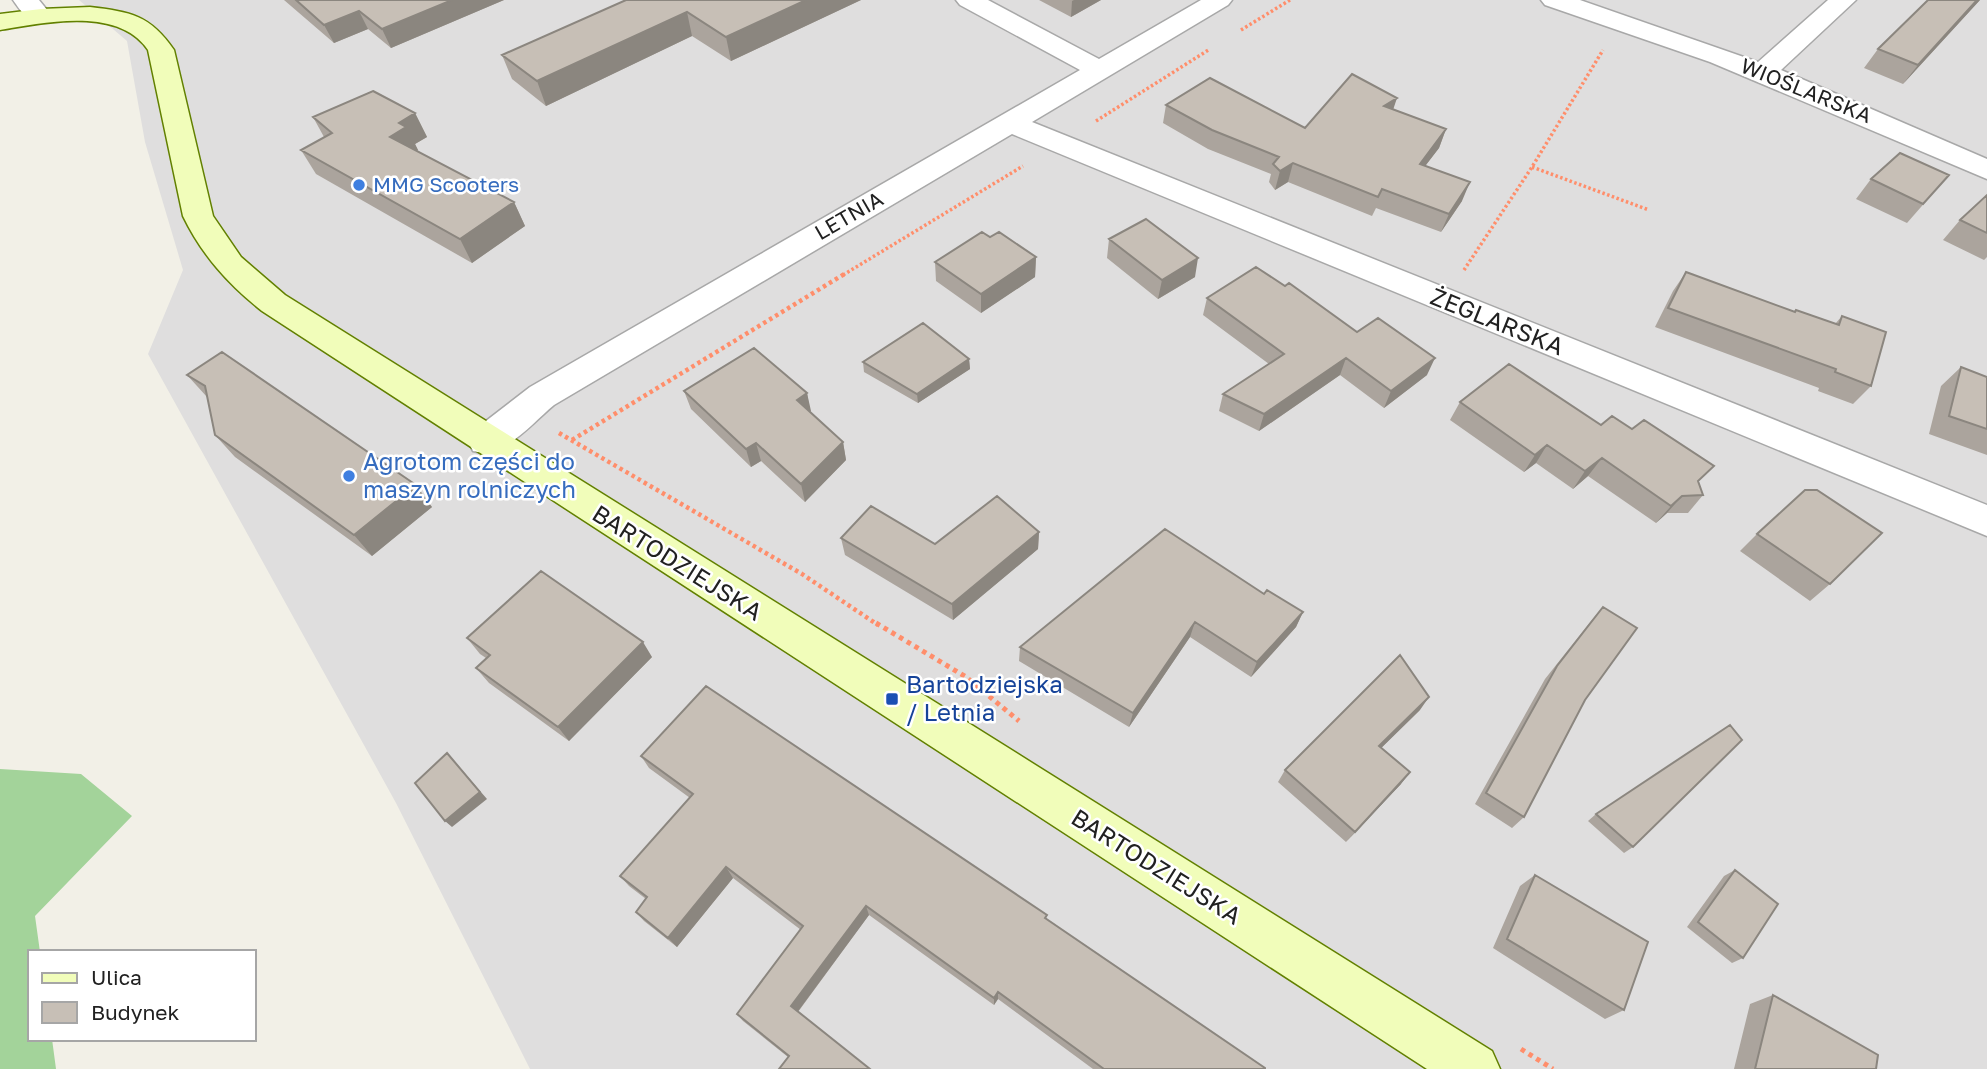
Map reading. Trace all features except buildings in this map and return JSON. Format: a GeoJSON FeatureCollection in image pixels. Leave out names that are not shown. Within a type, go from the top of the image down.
{"type":"FeatureCollection","features":[{"type":"Feature","properties":{"kind":"street"},"geometry":{"type":"LineString","coordinates":[[969,0],[1099,69]]}},
{"type":"Feature","properties":{"kind":"street","name":"LETNIA"},"geometry":{"type":"LineString","coordinates":[[486,441],[542,396],[1219,0]]}},
{"type":"Feature","properties":{"kind":"street","name":"WIOŚLARSKA"},"geometry":{"type":"LineString","coordinates":[[1554,0],[1616,10],[1987,170]]}},
{"type":"Feature","properties":{"kind":"street"},"geometry":{"type":"LineString","coordinates":[[1763,72],[1843,0]]}},
{"type":"Feature","properties":{"kind":"street","name":"BARTODZIEJSKA"},"geometry":{"type":"LineString","coordinates":[[0,22],[32,8],[108,15],[132,20],[150,30],[161,50],[198,216],[226,261],[247,283],[281,310],[1474,1069]]}},
{"type":"Feature","properties":{"kind":"street","name":"ŻEGLARSKA"},"geometry":{"type":"LineString","coordinates":[[1008,122],[1987,521]]}},
{"type":"Feature","properties":{"kind":"path"},"geometry":{"type":"LineString","coordinates":[[1234,35],[1290,0]]}},
{"type":"Feature","properties":{"kind":"path"},"geometry":{"type":"LineString","coordinates":[[1444,300],[1532,167],[1616,10]]}},
{"type":"Feature","properties":{"kind":"path"},"geometry":{"type":"LineString","coordinates":[[992,696],[802,574],[572,440],[1212,48]]}},
{"type":"Feature","properties":{"kind":"path"},"geometry":{"type":"LineString","coordinates":[[1532,167],[1648,211]]}},
{"type":"Feature","properties":{"kind":"shaded area"},"geometry":{"type":"Polygon","coordinates":[[[79,0],[1987,0],[1987,1069],[530,1069],[396,803],[148,354],[183,270],[145,142],[127,41],[79,0]]]}},
{"type":"Feature","properties":{"kind":"green space"},"geometry":{"type":"Polygon","coordinates":[[[0,769],[81,774],[132,816],[35,916],[40,950],[28,950],[28,1041],[52,1041],[56,1069],[0,1069],[0,769]]]}},
{"type":"Feature","properties":{"kind":"place","name":"MMG Scooters"},"geometry":{"type":"Point","coordinates":[359,185]}},
{"type":"Feature","properties":{"kind":"place","name":"Agrotom części do maszyn rolniczych"},"geometry":{"type":"Point","coordinates":[349,476]}},
{"type":"Feature","properties":{"kind":"place","name":"Bartodziejska / Letnia"},"geometry":{"type":"Point","coordinates":[892,699]}}]}
